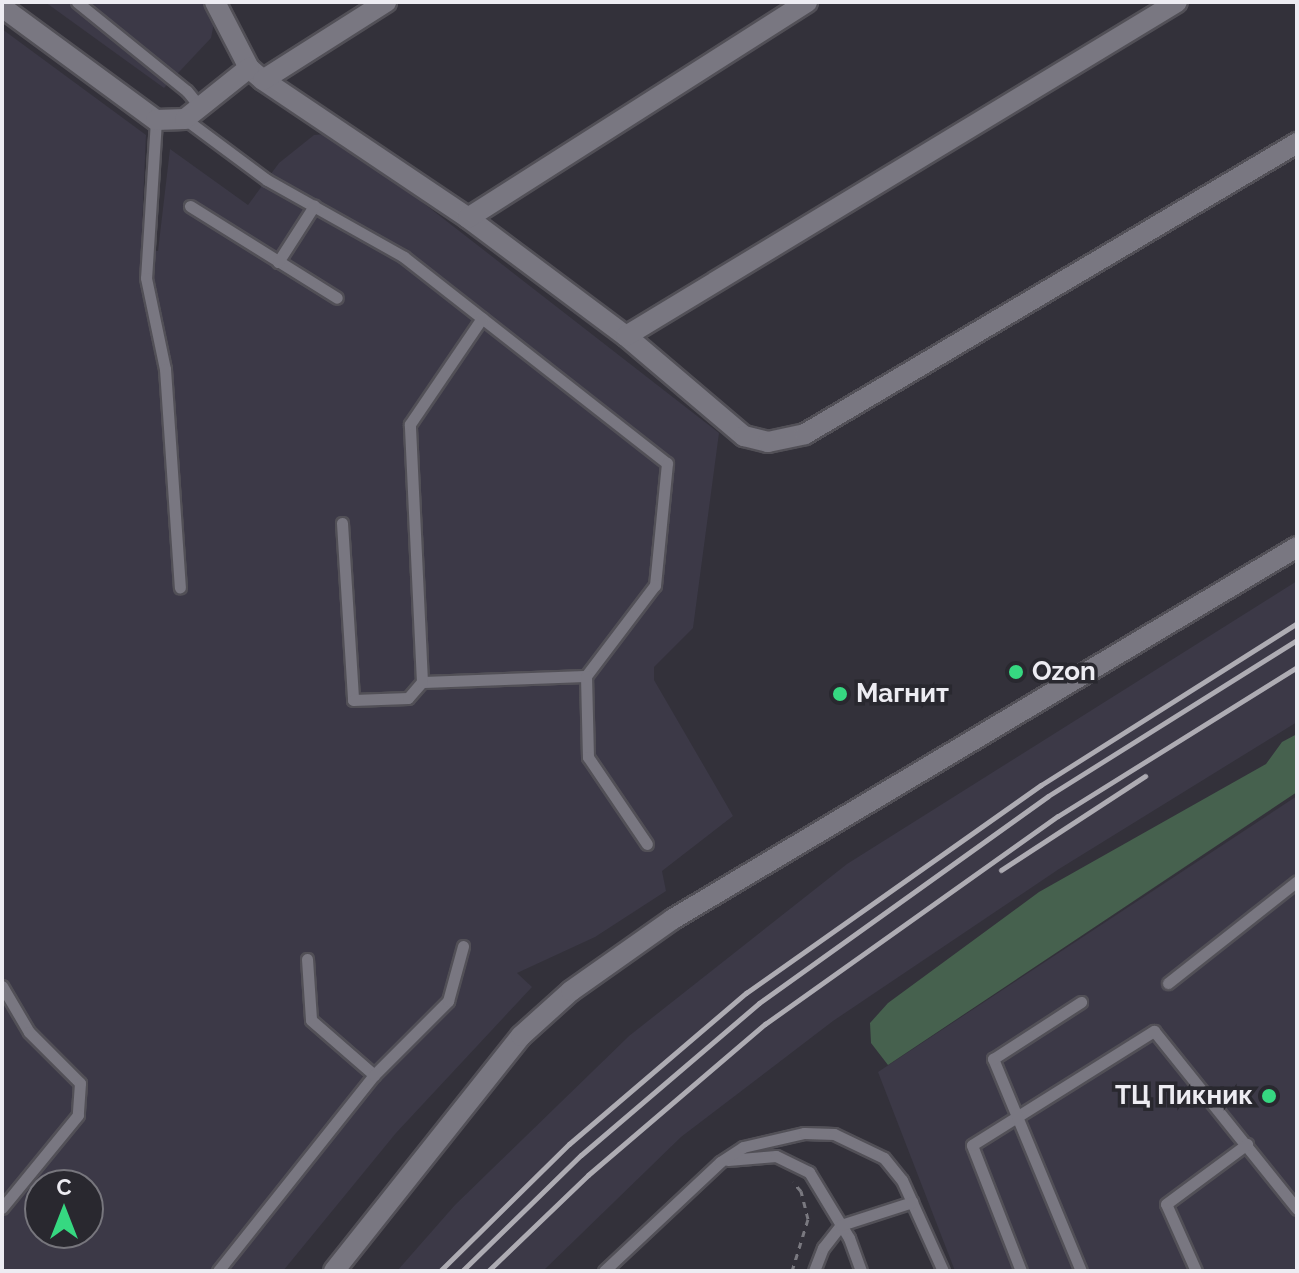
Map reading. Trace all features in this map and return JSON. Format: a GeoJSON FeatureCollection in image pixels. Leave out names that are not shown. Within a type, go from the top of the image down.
{"type":"FeatureCollection","features":[{"type":"Feature","properties":{"kind":"street"},"geometry":{"type":"LineString","coordinates":[[215,2],[256,74],[468,218],[626,336],[744,436],[768,442],[805,434],[1297,143]]}},
{"type":"Feature","properties":{"kind":"street"},"geometry":{"type":"LineString","coordinates":[[2,7],[156,120],[193,113],[386,2]]}},
{"type":"Feature","properties":{"kind":"street"},"geometry":{"type":"LineString","coordinates":[[468,218],[807,2]]}},
{"type":"Feature","properties":{"kind":"street"},"geometry":{"type":"LineString","coordinates":[[626,336],[1177,2]]}},
{"type":"Feature","properties":{"kind":"street"},"geometry":{"type":"LineString","coordinates":[[334,1271],[521,1036],[571,991],[673,919],[1297,547]]}},
{"type":"Feature","properties":{"kind":"lane"},"geometry":{"type":"LineString","coordinates":[[77,2],[179,84],[193,113],[267,180],[404,257],[667,463],[655,585],[586,676],[588,757],[647,844]]}},
{"type":"Feature","properties":{"kind":"lane"},"geometry":{"type":"LineString","coordinates":[[156,120],[146,278],[165,369],[180,587]]}},
{"type":"Feature","properties":{"kind":"lane"},"geometry":{"type":"LineString","coordinates":[[190,206],[337,298]]}},
{"type":"Feature","properties":{"kind":"lane"},"geometry":{"type":"LineString","coordinates":[[278,262],[314,206]]}},
{"type":"Feature","properties":{"kind":"lane"},"geometry":{"type":"LineString","coordinates":[[342,523],[353,700],[408,698],[422,682],[410,424],[482,318]]}},
{"type":"Feature","properties":{"kind":"lane"},"geometry":{"type":"LineString","coordinates":[[422,682],[586,676]]}},
{"type":"Feature","properties":{"kind":"lane"},"geometry":{"type":"LineString","coordinates":[[1168,983],[1297,881]]}},
{"type":"Feature","properties":{"kind":"lane"},"geometry":{"type":"LineString","coordinates":[[218,1271],[374,1075],[448,1001],[463,946]]}},
{"type":"Feature","properties":{"kind":"lane"},"geometry":{"type":"LineString","coordinates":[[307,959],[311,1020],[374,1075]]}},
{"type":"Feature","properties":{"kind":"lane"},"geometry":{"type":"LineString","coordinates":[[2,986],[29,1032],[80,1083],[78,1115],[2,1208]]}},
{"type":"Feature","properties":{"kind":"lane"},"geometry":{"type":"LineString","coordinates":[[1081,1002],[993,1059],[1081,1271]]}},
{"type":"Feature","properties":{"kind":"lane"},"geometry":{"type":"LineString","coordinates":[[1021,1271],[972,1145],[1020,1120],[1154,1031],[1297,1209]]}},
{"type":"Feature","properties":{"kind":"lane"},"geometry":{"type":"LineString","coordinates":[[604,1271],[720,1162],[743,1147],[774,1136],[834,1134],[884,1158],[912,1202],[943,1271]]}},
{"type":"Feature","properties":{"kind":"lane"},"geometry":{"type":"LineString","coordinates":[[1196,1271],[1166,1204],[1247,1144]]}},
{"type":"Feature","properties":{"kind":"lane"},"geometry":{"type":"LineString","coordinates":[[720,1162],[758,1156],[792,1162],[817,1182],[841,1225],[861,1271]]}},
{"type":"Feature","properties":{"kind":"lane"},"geometry":{"type":"LineString","coordinates":[[814,1271],[823,1248],[841,1225],[912,1202]]}},
{"type":"Feature","properties":{"kind":"lane"},"geometry":{"type":"LineString","coordinates":[[617,1271],[625,1250]]}},
{"type":"Feature","properties":{"kind":"path"},"geometry":{"type":"LineString","coordinates":[[783,1176],[801,1191],[808,1219],[792,1271]]}},
{"type":"Feature","properties":{"kind":"shaded area"},"geometry":{"type":"Polygon","coordinates":[[[45,2],[205,2],[214,23],[211,38],[164,88],[45,2]]]}},
{"type":"Feature","properties":{"kind":"shaded area"},"geometry":{"type":"Polygon","coordinates":[[[2,29],[146,135],[141,250],[158,251],[170,149],[248,205],[279,163],[314,135],[325,134],[413,195],[719,433],[693,628],[654,667],[654,680],[733,816],[662,871],[666,891],[595,937],[517,973],[532,987],[396,1133],[283,1271],[2,1271],[2,29]]]}},
{"type":"Feature","properties":{"kind":"shaded area"},"geometry":{"type":"Polygon","coordinates":[[[1297,581],[1297,722],[1059,869],[833,1021],[681,1137],[543,1271],[397,1271],[455,1205],[629,1036],[847,864],[1297,581]]]}},
{"type":"Feature","properties":{"kind":"shaded area"},"geometry":{"type":"Polygon","coordinates":[[[1297,796],[1297,1271],[955,1271],[878,1072],[1297,796]]]}},
{"type":"Feature","properties":{"kind":"green space"},"geometry":{"type":"Polygon","coordinates":[[[1297,734],[1297,792],[888,1065],[871,1043],[870,1023],[888,1003],[1039,892],[1266,764],[1282,742],[1297,734]]]}},
{"type":"Feature","properties":{"kind":"railway"},"geometry":{"type":"LineString","coordinates":[[440,1271],[569,1144],[746,993],[1041,785],[1297,623]]}},
{"type":"Feature","properties":{"kind":"railway"},"geometry":{"type":"LineString","coordinates":[[462,1271],[581,1155],[759,1003],[1048,796],[1297,640]]}},
{"type":"Feature","properties":{"kind":"railway"},"geometry":{"type":"LineString","coordinates":[[488,1271],[588,1175],[765,1024],[1058,816],[1297,667]]}},
{"type":"Feature","properties":{"kind":"railway"},"geometry":{"type":"LineString","coordinates":[[1001,870],[1145,776]]}},
{"type":"Feature","properties":{"kind":"place","name":"Ozon"},"geometry":{"type":"Point","coordinates":[1016,672]}},
{"type":"Feature","properties":{"kind":"place","name":"Магнит"},"geometry":{"type":"Point","coordinates":[840,694]}},
{"type":"Feature","properties":{"kind":"place","name":"ТЦ Пикник"},"geometry":{"type":"Point","coordinates":[1269,1096]}}]}
